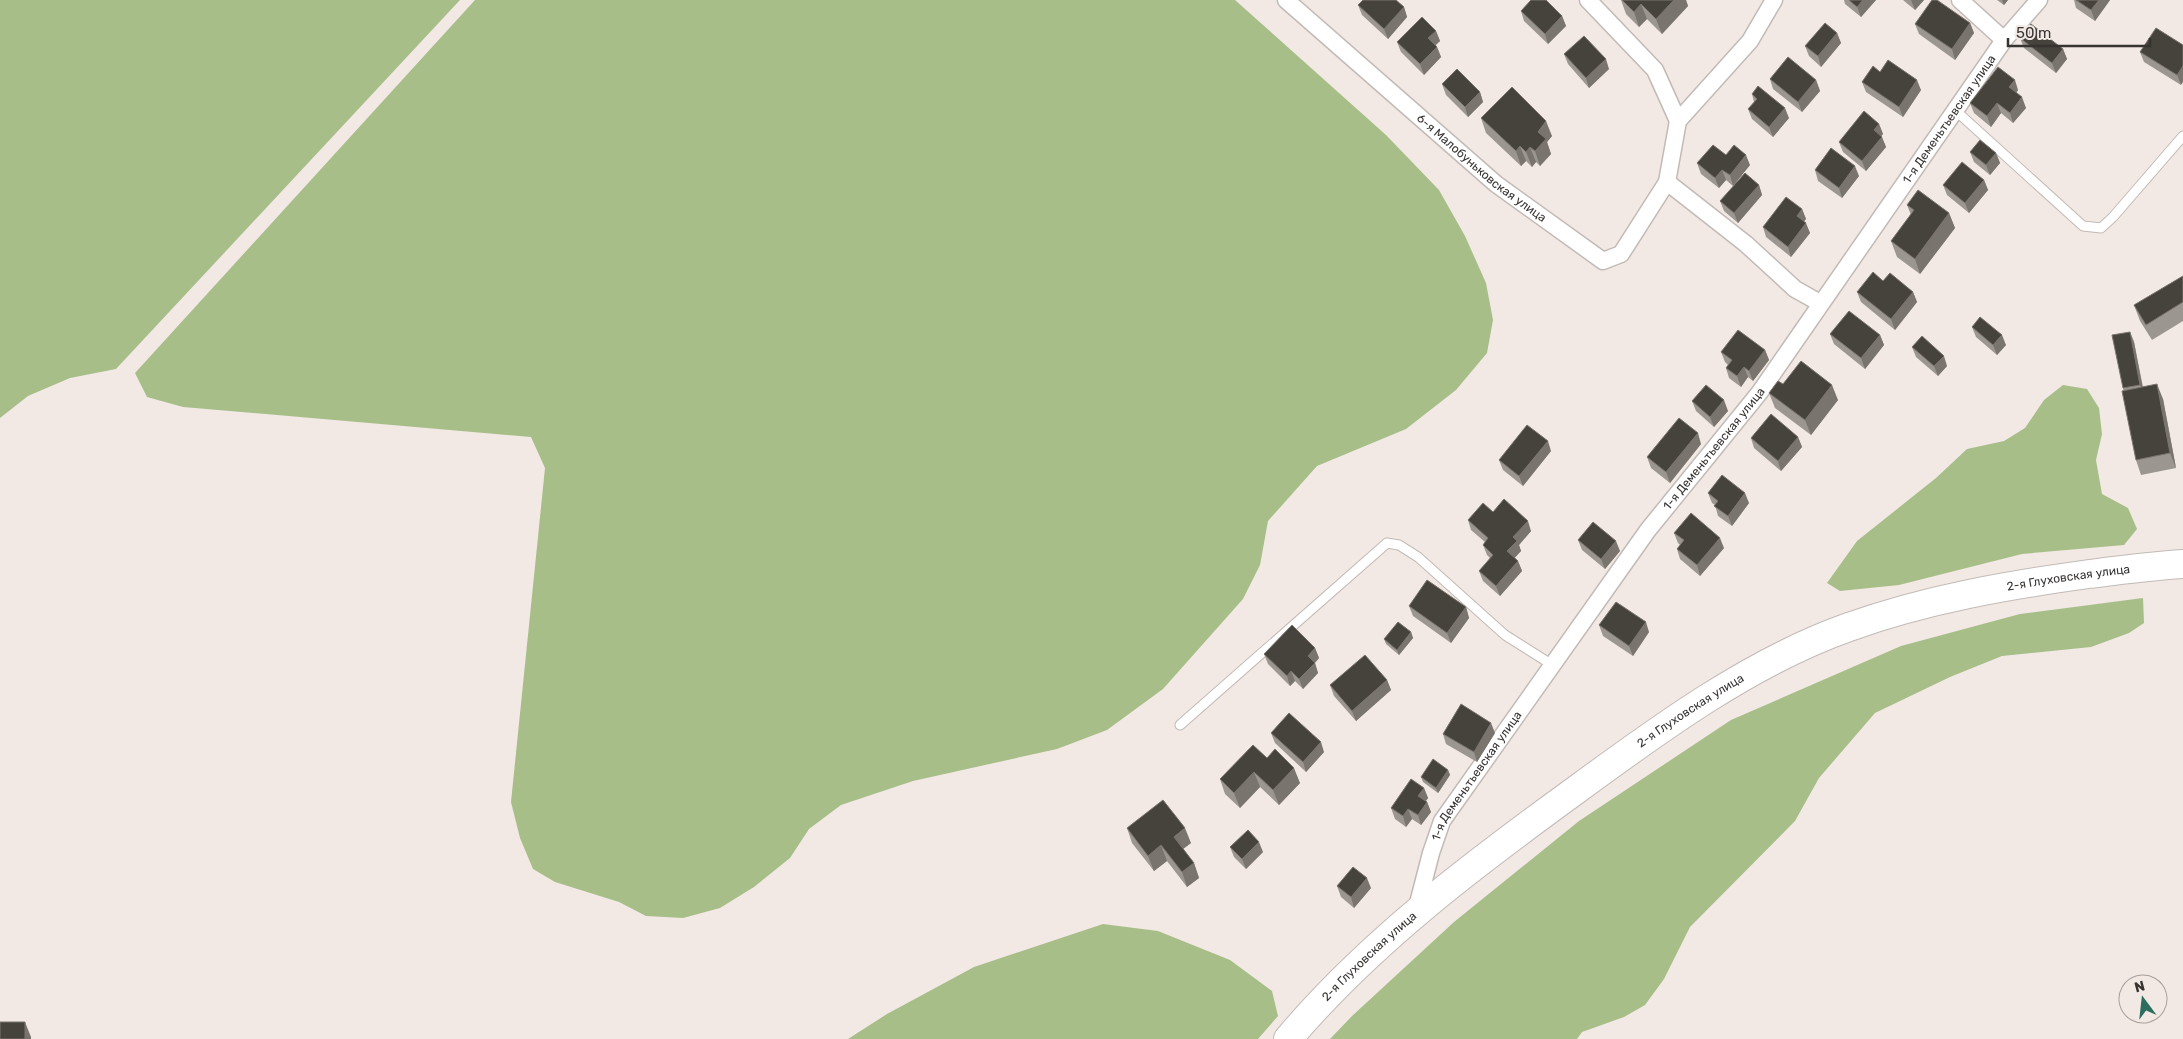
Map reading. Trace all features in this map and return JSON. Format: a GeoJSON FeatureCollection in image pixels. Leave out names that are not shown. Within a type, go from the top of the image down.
{"type":"FeatureCollection","features":[{"type":"Feature","properties":{"kind":"highway","name":"2-я Глуховская улица"},"geometry":{"type":"LineString","coordinates":[[1288,1039],[1308,1016],[1416,911],[1510,838],[1626,753],[1702,702],[1788,652],[1849,626],[1945,599],[2045,580],[2183,564]]}},
{"type":"Feature","properties":{"kind":"street","name":"6-я Малобуньковская улица"},"geometry":{"type":"LineString","coordinates":[[1286,0],[1496,184],[1603,260],[1621,254],[1667,182]]}},
{"type":"Feature","properties":{"kind":"street"},"geometry":{"type":"LineString","coordinates":[[1588,0],[1655,70],[1678,121]]}},
{"type":"Feature","properties":{"kind":"street"},"geometry":{"type":"LineString","coordinates":[[1774,0],[1750,41],[1678,121],[1667,182],[1746,244],[1796,289],[1820,303]]}},
{"type":"Feature","properties":{"kind":"street"},"geometry":{"type":"LineString","coordinates":[[1960,0],[2004,40]]}},
{"type":"Feature","properties":{"kind":"street","name":"1-я Деменьтьевская улица"},"geometry":{"type":"LineString","coordinates":[[1416,911],[1431,853],[1442,821],[1554,666],[1597,599],[1648,530],[1760,392],[2004,40],[2039,0]]}},
{"type":"Feature","properties":{"kind":"lane"},"geometry":{"type":"LineString","coordinates":[[1955,110],[2083,226],[2101,228],[2113,217],[2183,136]]}},
{"type":"Feature","properties":{"kind":"lane"},"geometry":{"type":"LineString","coordinates":[[1180,725],[1387,543],[1399,545],[1418,557],[1505,635],[1554,666]]}},
{"type":"Feature","properties":{"kind":"green space"},"geometry":{"type":"Polygon","coordinates":[[[0,0],[460,0],[116,369],[70,378],[28,396],[0,418],[0,0]]]}},
{"type":"Feature","properties":{"kind":"green space"},"geometry":{"type":"Polygon","coordinates":[[[475,0],[1235,0],[1386,135],[1439,190],[1465,236],[1486,283],[1493,320],[1487,353],[1456,390],[1406,429],[1317,466],[1268,521],[1260,565],[1243,599],[1163,689],[1107,730],[1057,749],[913,781],[841,805],[809,829],[790,858],[754,887],[720,908],[683,918],[646,916],[619,902],[555,882],[533,869],[520,838],[511,802],[545,468],[531,437],[183,407],[147,397],[135,373],[475,0]]]}},
{"type":"Feature","properties":{"kind":"green space"},"geometry":{"type":"Polygon","coordinates":[[[2063,385],[2087,389],[2099,408],[2102,434],[2096,460],[2102,494],[2128,508],[2137,529],[2124,545],[2022,554],[1899,585],[1840,591],[1827,583],[1857,541],[1936,478],[1967,449],[2004,441],[2025,428],[2044,400],[2063,385]]]}},
{"type":"Feature","properties":{"kind":"green space"},"geometry":{"type":"Polygon","coordinates":[[[2143,598],[2144,623],[2129,633],[2091,647],[2002,656],[1950,677],[1875,713],[1819,778],[1795,821],[1690,927],[1664,979],[1645,1005],[1624,1017],[1582,1032],[1577,1039],[1330,1039],[1352,1016],[1454,922],[1579,821],[1731,720],[1901,646],[2020,614],[2143,598]]]}},
{"type":"Feature","properties":{"kind":"green space"},"geometry":{"type":"Polygon","coordinates":[[[1103,924],[1158,931],[1230,960],[1272,991],[1278,1016],[1258,1039],[848,1039],[887,1014],[974,967],[1103,924]]]}},
{"type":"Feature","properties":{"kind":"building"},"geometry":{"type":"Polygon","coordinates":[[[1363,0],[1396,0],[1404,7],[1384,29],[1358,5],[1363,0]]]}},
{"type":"Feature","properties":{"kind":"building"},"geometry":{"type":"Polygon","coordinates":[[[1531,0],[1546,0],[1562,16],[1545,34],[1521,11],[1531,0]]]}},
{"type":"Feature","properties":{"kind":"building"},"geometry":{"type":"Polygon","coordinates":[[[1622,0],[1674,0],[1656,19],[1641,4],[1634,12],[1622,0]]]}},
{"type":"Feature","properties":{"kind":"building"},"geometry":{"type":"Polygon","coordinates":[[[1849,0],[1863,0],[1857,7],[1849,0]]]}},
{"type":"Feature","properties":{"kind":"building"},"geometry":{"type":"Polygon","coordinates":[[[1932,0],[1937,0],[1970,23],[1952,49],[1915,24],[1932,0]]]}},
{"type":"Feature","properties":{"kind":"building"},"geometry":{"type":"Polygon","coordinates":[[[2076,0],[2099,0],[2091,10],[2076,0]]]}},
{"type":"Feature","properties":{"kind":"building"},"geometry":{"type":"Polygon","coordinates":[[[1422,17],[1436,31],[1428,38],[1437,47],[1420,64],[1397,42],[1422,17]]]}},
{"type":"Feature","properties":{"kind":"building"},"geometry":{"type":"Polygon","coordinates":[[[1825,23],[1837,33],[1818,56],[1805,46],[1825,23]]]}},
{"type":"Feature","properties":{"kind":"building"},"geometry":{"type":"Polygon","coordinates":[[[2031,24],[2063,49],[2052,63],[2020,38],[2031,24]]]}},
{"type":"Feature","properties":{"kind":"building"},"geometry":{"type":"Polygon","coordinates":[[[2156,28],[2183,45],[2183,66],[2177,75],[2140,52],[2156,28]]]}},
{"type":"Feature","properties":{"kind":"building"},"geometry":{"type":"Polygon","coordinates":[[[1584,36],[1606,59],[1586,78],[1564,54],[1584,36]]]}},
{"type":"Feature","properties":{"kind":"building"},"geometry":{"type":"Polygon","coordinates":[[[1788,57],[1816,80],[1798,102],[1770,79],[1788,57]]]}},
{"type":"Feature","properties":{"kind":"building"},"geometry":{"type":"Polygon","coordinates":[[[1888,60],[1917,80],[1899,107],[1862,82],[1873,66],[1880,72],[1888,60]]]}},
{"type":"Feature","properties":{"kind":"building"},"geometry":{"type":"Polygon","coordinates":[[[1998,67],[2015,80],[2009,87],[2022,97],[2010,113],[1997,103],[1987,116],[1970,103],[1998,67]]]}},
{"type":"Feature","properties":{"kind":"building"},"geometry":{"type":"Polygon","coordinates":[[[1457,69],[1480,92],[1465,107],[1442,84],[1457,69]]]}},
{"type":"Feature","properties":{"kind":"building"},"geometry":{"type":"Polygon","coordinates":[[[1758,86],[1785,108],[1769,127],[1748,109],[1757,99],[1752,94],[1758,86]]]}},
{"type":"Feature","properties":{"kind":"building"},"geometry":{"type":"Polygon","coordinates":[[[1512,87],[1546,121],[1538,132],[1546,139],[1535,151],[1530,147],[1526,152],[1520,146],[1516,151],[1481,118],[1512,87]]]}},
{"type":"Feature","properties":{"kind":"building"},"geometry":{"type":"Polygon","coordinates":[[[1864,111],[1879,124],[1874,130],[1882,137],[1862,161],[1839,142],[1864,111]]]}},
{"type":"Feature","properties":{"kind":"building"},"geometry":{"type":"Polygon","coordinates":[[[1980,140],[1996,153],[1986,165],[1970,152],[1980,140]]]}},
{"type":"Feature","properties":{"kind":"building"},"geometry":{"type":"Polygon","coordinates":[[[1713,145],[1726,155],[1734,145],[1746,155],[1730,175],[1722,170],[1715,178],[1697,163],[1713,145]]]}},
{"type":"Feature","properties":{"kind":"building"},"geometry":{"type":"Polygon","coordinates":[[[1831,148],[1855,166],[1839,188],[1815,170],[1831,148]]]}},
{"type":"Feature","properties":{"kind":"building"},"geometry":{"type":"Polygon","coordinates":[[[1962,162],[1984,180],[1965,203],[1943,185],[1962,162]]]}},
{"type":"Feature","properties":{"kind":"building"},"geometry":{"type":"Polygon","coordinates":[[[1745,173],[1759,185],[1734,213],[1720,201],[1745,173]]]}},
{"type":"Feature","properties":{"kind":"building"},"geometry":{"type":"Polygon","coordinates":[[[1918,190],[1949,213],[1915,259],[1891,241],[1914,210],[1907,205],[1918,190]]]}},
{"type":"Feature","properties":{"kind":"building"},"geometry":{"type":"Polygon","coordinates":[[[1786,197],[1802,209],[1797,216],[1806,223],[1788,247],[1763,227],[1786,197]]]}},
{"type":"Feature","properties":{"kind":"building"},"geometry":{"type":"Polygon","coordinates":[[[1873,272],[1883,281],[1890,273],[1913,292],[1891,319],[1857,292],[1873,272]]]}},
{"type":"Feature","properties":{"kind":"building"},"geometry":{"type":"Polygon","coordinates":[[[2183,276],[2183,302],[2146,325],[2134,305],[2183,276]]]}},
{"type":"Feature","properties":{"kind":"building"},"geometry":{"type":"Polygon","coordinates":[[[1849,311],[1880,335],[1861,358],[1830,334],[1849,311]]]}},
{"type":"Feature","properties":{"kind":"building"},"geometry":{"type":"Polygon","coordinates":[[[1980,317],[2002,335],[1993,345],[1972,327],[1980,317]]]}},
{"type":"Feature","properties":{"kind":"building"},"geometry":{"type":"Polygon","coordinates":[[[1738,330],[1765,350],[1749,371],[1744,367],[1737,376],[1726,368],[1732,360],[1721,352],[1738,330]]]}},
{"type":"Feature","properties":{"kind":"building"},"geometry":{"type":"Polygon","coordinates":[[[2130,332],[2140,385],[2123,388],[2112,335],[2130,332]]]}},
{"type":"Feature","properties":{"kind":"building"},"geometry":{"type":"Polygon","coordinates":[[[1922,336],[1944,356],[1934,366],[1912,347],[1922,336]]]}},
{"type":"Feature","properties":{"kind":"building"},"geometry":{"type":"Polygon","coordinates":[[[1801,361],[1832,385],[1805,420],[1769,393],[1778,381],[1783,384],[1801,361]]]}},
{"type":"Feature","properties":{"kind":"building"},"geometry":{"type":"Polygon","coordinates":[[[2157,384],[2170,453],[2136,460],[2122,391],[2157,384]]]}},
{"type":"Feature","properties":{"kind":"building"},"geometry":{"type":"Polygon","coordinates":[[[1706,385],[1724,400],[1710,417],[1692,401],[1706,385]]]}},
{"type":"Feature","properties":{"kind":"building"},"geometry":{"type":"Polygon","coordinates":[[[1771,414],[1798,437],[1778,461],[1751,438],[1771,414]]]}},
{"type":"Feature","properties":{"kind":"building"},"geometry":{"type":"Polygon","coordinates":[[[1679,418],[1698,433],[1666,472],[1647,457],[1679,418]]]}},
{"type":"Feature","properties":{"kind":"building"},"geometry":{"type":"Polygon","coordinates":[[[1527,425],[1548,441],[1519,476],[1499,460],[1527,425]]]}},
{"type":"Feature","properties":{"kind":"building"},"geometry":{"type":"Polygon","coordinates":[[[1722,475],[1745,493],[1728,516],[1714,506],[1718,501],[1708,493],[1722,475]]]}},
{"type":"Feature","properties":{"kind":"building"},"geometry":{"type":"Polygon","coordinates":[[[1504,499],[1528,521],[1513,537],[1517,541],[1507,551],[1518,561],[1496,586],[1479,571],[1493,555],[1483,545],[1488,538],[1468,520],[1483,503],[1493,512],[1504,499]]]}},
{"type":"Feature","properties":{"kind":"building"},"geometry":{"type":"Polygon","coordinates":[[[1691,513],[1720,538],[1697,565],[1677,549],[1684,540],[1674,533],[1691,513]]]}},
{"type":"Feature","properties":{"kind":"building"},"geometry":{"type":"Polygon","coordinates":[[[1593,522],[1616,541],[1601,559],[1578,540],[1593,522]]]}},
{"type":"Feature","properties":{"kind":"building"},"geometry":{"type":"Polygon","coordinates":[[[1427,580],[1466,607],[1447,633],[1409,606],[1427,580]]]}},
{"type":"Feature","properties":{"kind":"building"},"geometry":{"type":"Polygon","coordinates":[[[1616,602],[1646,622],[1629,646],[1599,625],[1616,602]]]}},
{"type":"Feature","properties":{"kind":"building"},"geometry":{"type":"Polygon","coordinates":[[[1398,622],[1411,632],[1397,650],[1384,639],[1398,622]]]}},
{"type":"Feature","properties":{"kind":"building"},"geometry":{"type":"Polygon","coordinates":[[[1292,625],[1315,648],[1308,656],[1315,663],[1299,679],[1291,671],[1287,676],[1264,654],[1292,625]]]}},
{"type":"Feature","properties":{"kind":"building"},"geometry":{"type":"Polygon","coordinates":[[[1365,655],[1387,680],[1352,711],[1330,685],[1365,655]]]}},
{"type":"Feature","properties":{"kind":"building"},"geometry":{"type":"Polygon","coordinates":[[[1461,704],[1491,723],[1474,752],[1443,734],[1461,704]]]}},
{"type":"Feature","properties":{"kind":"building"},"geometry":{"type":"Polygon","coordinates":[[[1289,713],[1321,742],[1303,762],[1271,733],[1289,713]]]}},
{"type":"Feature","properties":{"kind":"building"},"geometry":{"type":"Polygon","coordinates":[[[1253,745],[1267,758],[1275,749],[1294,768],[1273,790],[1254,772],[1234,793],[1220,779],[1253,745]]]}},
{"type":"Feature","properties":{"kind":"building"},"geometry":{"type":"Polygon","coordinates":[[[1433,759],[1448,770],[1436,788],[1421,777],[1433,759]]]}},
{"type":"Feature","properties":{"kind":"building"},"geometry":{"type":"Polygon","coordinates":[[[1411,779],[1424,788],[1418,796],[1427,802],[1418,815],[1408,809],[1403,816],[1391,808],[1411,779]]]}},
{"type":"Feature","properties":{"kind":"building"},"geometry":{"type":"Polygon","coordinates":[[[1163,800],[1185,828],[1174,837],[1194,863],[1182,872],[1161,845],[1148,856],[1127,828],[1163,800]]]}},
{"type":"Feature","properties":{"kind":"building"},"geometry":{"type":"Polygon","coordinates":[[[1248,830],[1259,842],[1242,859],[1230,847],[1248,830]]]}},
{"type":"Feature","properties":{"kind":"building"},"geometry":{"type":"Polygon","coordinates":[[[1353,867],[1367,878],[1351,897],[1337,886],[1353,867]]]}},
{"type":"Feature","properties":{"kind":"building"},"geometry":{"type":"Polygon","coordinates":[[[0,1022],[25,1022],[25,1039],[0,1039],[0,1022]]]}}]}
